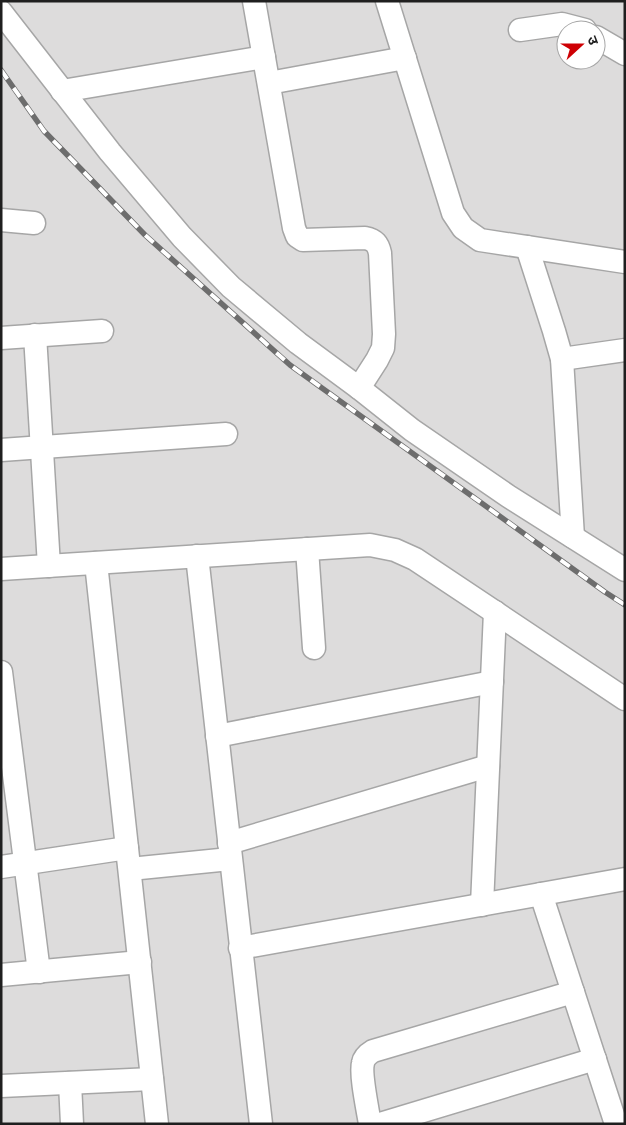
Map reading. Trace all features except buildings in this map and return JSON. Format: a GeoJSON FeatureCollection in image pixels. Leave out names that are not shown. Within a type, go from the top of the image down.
{"type":"FeatureCollection","features":[{"type":"Feature","properties":{"kind":"street"},"geometry":{"type":"LineString","coordinates":[[254,1],[294,228],[297,236],[303,240],[365,238],[373,240],[378,246],[380,253],[383,348],[359,388]]}},
{"type":"Feature","properties":{"kind":"street"},"geometry":{"type":"LineString","coordinates":[[388,1],[453,213],[463,228],[480,240],[625,262]]}},
{"type":"Feature","properties":{"kind":"street"},"geometry":{"type":"LineString","coordinates":[[1,12],[110,152],[182,237],[232,287],[298,343],[412,430],[508,496],[625,570]]}},
{"type":"Feature","properties":{"kind":"street"},"geometry":{"type":"LineString","coordinates":[[520,30],[556,25]]}},
{"type":"Feature","properties":{"kind":"street"},"geometry":{"type":"LineString","coordinates":[[606,43],[625,54]]}},
{"type":"Feature","properties":{"kind":"street"},"geometry":{"type":"LineString","coordinates":[[62,90],[264,57]]}},
{"type":"Feature","properties":{"kind":"street"},"geometry":{"type":"LineString","coordinates":[[269,83],[405,58]]}},
{"type":"Feature","properties":{"kind":"street"},"geometry":{"type":"LineString","coordinates":[[1,220],[34,223]]}},
{"type":"Feature","properties":{"kind":"street"},"geometry":{"type":"LineString","coordinates":[[527,247],[562,359],[573,538]]}},
{"type":"Feature","properties":{"kind":"street"},"geometry":{"type":"LineString","coordinates":[[1,338],[102,331]]}},
{"type":"Feature","properties":{"kind":"street"},"geometry":{"type":"LineString","coordinates":[[36,335],[49,566]]}},
{"type":"Feature","properties":{"kind":"street"},"geometry":{"type":"LineString","coordinates":[[562,359],[625,350]]}},
{"type":"Feature","properties":{"kind":"street"},"geometry":{"type":"LineString","coordinates":[[1,450],[226,434]]}},
{"type":"Feature","properties":{"kind":"street"},"geometry":{"type":"LineString","coordinates":[[1,569],[370,545],[395,550],[416,559],[625,699]]}},
{"type":"Feature","properties":{"kind":"street"},"geometry":{"type":"LineString","coordinates":[[307,549],[314,648]]}},
{"type":"Feature","properties":{"kind":"street"},"geometry":{"type":"LineString","coordinates":[[197,556],[260,1124]]}},
{"type":"Feature","properties":{"kind":"street"},"geometry":{"type":"LineString","coordinates":[[96,563],[157,1124]]}},
{"type":"Feature","properties":{"kind":"street"},"geometry":{"type":"LineString","coordinates":[[482,905],[495,612]]}},
{"type":"Feature","properties":{"kind":"street"},"geometry":{"type":"LineString","coordinates":[[1,672],[7,768],[26,863],[39,972]]}},
{"type":"Feature","properties":{"kind":"street"},"geometry":{"type":"LineString","coordinates":[[217,736],[492,682]]}},
{"type":"Feature","properties":{"kind":"street"},"geometry":{"type":"LineString","coordinates":[[1,867],[26,863],[230,851],[488,766]]}},
{"type":"Feature","properties":{"kind":"street"},"geometry":{"type":"LineString","coordinates":[[240,948],[625,879]]}},
{"type":"Feature","properties":{"kind":"street"},"geometry":{"type":"LineString","coordinates":[[541,894],[616,1124]]}},
{"type":"Feature","properties":{"kind":"street"},"geometry":{"type":"LineString","coordinates":[[1,975],[140,962]]}},
{"type":"Feature","properties":{"kind":"street"},"geometry":{"type":"LineString","coordinates":[[370,1124],[362,1065],[365,1056],[373,1051],[573,992]]}},
{"type":"Feature","properties":{"kind":"street"},"geometry":{"type":"LineString","coordinates":[[380,1124],[595,1059]]}},
{"type":"Feature","properties":{"kind":"street"},"geometry":{"type":"LineString","coordinates":[[1,1086],[152,1079]]}},
{"type":"Feature","properties":{"kind":"street"},"geometry":{"type":"LineString","coordinates":[[70,1083],[72,1124]]}},
{"type":"Feature","properties":{"kind":"shaded area"},"geometry":{"type":"Polygon","coordinates":[[[1,1],[625,1],[625,1124],[1,1124],[1,1]]]}},
{"type":"Feature","properties":{"kind":"railway"},"geometry":{"type":"LineString","coordinates":[[1,70],[44,131],[145,235],[290,365],[625,605]]}}]}
